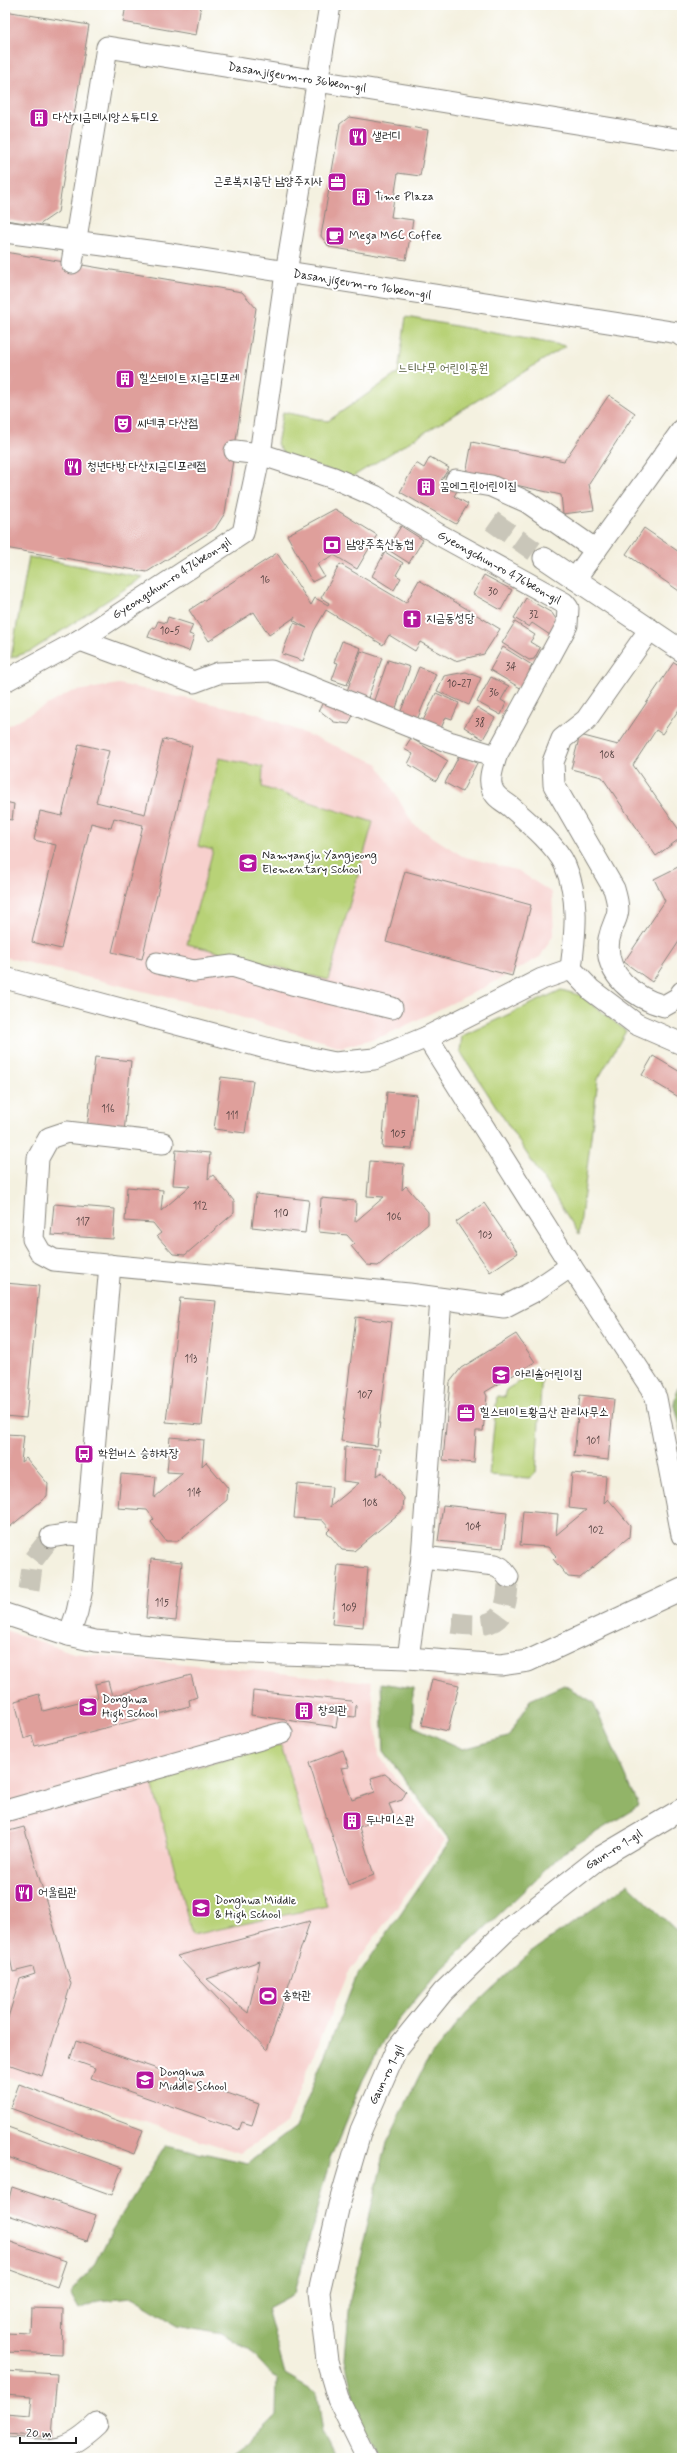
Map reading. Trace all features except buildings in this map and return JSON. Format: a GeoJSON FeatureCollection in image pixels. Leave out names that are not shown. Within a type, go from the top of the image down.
{"type":"FeatureCollection","features":[{"type":"Feature","properties":{"kind":"street","name":"Dasanjigeum-ro 16beon-gil"},"geometry":{"type":"LineString","coordinates":[[330,5],[286,273],[678,333],[682,336]]}},
{"type":"Feature","properties":{"kind":"street","name":"Dasanjigeum-ro 36beon-gil"},"geometry":{"type":"LineString","coordinates":[[75,242],[107,47],[682,140]]}},
{"type":"Feature","properties":{"kind":"street"},"geometry":{"type":"LineString","coordinates":[[5,232],[170,254],[286,273],[260,454],[235,451]]}},
{"type":"Feature","properties":{"kind":"street"},"geometry":{"type":"LineString","coordinates":[[72,263],[75,242]]}},
{"type":"Feature","properties":{"kind":"street"},"geometry":{"type":"LineString","coordinates":[[575,579],[682,430]]}},
{"type":"Feature","properties":{"kind":"street","name":"Gyeongchun-ro 476beon-gil"},"geometry":{"type":"LineString","coordinates":[[5,681],[80,640],[243,533],[260,454],[334,478],[375,496],[438,534],[564,603],[568,608],[567,625],[496,756],[491,776],[492,788],[498,798],[510,806],[548,843],[565,863],[573,891],[576,923],[571,969]]}},
{"type":"Feature","properties":{"kind":"street"},"geometry":{"type":"LineString","coordinates":[[456,480],[491,486],[527,502],[596,550]]}},
{"type":"Feature","properties":{"kind":"street"},"geometry":{"type":"LineString","coordinates":[[544,558],[682,651]]}},
{"type":"Feature","properties":{"kind":"street"},"geometry":{"type":"LineString","coordinates":[[650,629],[586,720],[562,739],[553,762],[554,785],[614,889],[619,904],[618,917],[609,940],[610,960],[619,980],[645,1001],[664,1006],[678,998],[682,992]]}},
{"type":"Feature","properties":{"kind":"street"},"geometry":{"type":"LineString","coordinates":[[80,640],[194,682],[218,673],[271,671],[449,742],[496,756]]}},
{"type":"Feature","properties":{"kind":"street"},"geometry":{"type":"LineString","coordinates":[[157,964],[194,971],[232,966],[292,984],[392,1008]]}},
{"type":"Feature","properties":{"kind":"street"},"geometry":{"type":"LineString","coordinates":[[5,978],[277,1051],[335,1063],[374,1059],[427,1037],[542,979],[571,969],[591,990],[636,1024],[682,1044]]}},
{"type":"Feature","properties":{"kind":"street"},"geometry":{"type":"LineString","coordinates":[[427,1037],[656,1398],[682,1535]]}},
{"type":"Feature","properties":{"kind":"street"},"geometry":{"type":"LineString","coordinates":[[164,1143],[67,1132],[49,1138],[38,1158],[33,1239],[41,1253],[54,1260],[409,1294],[504,1307],[533,1292],[571,1266]]}},
{"type":"Feature","properties":{"kind":"street"},"geometry":{"type":"LineString","coordinates":[[68,1635],[77,1612],[82,1589],[110,1266]]}},
{"type":"Feature","properties":{"kind":"street"},"geometry":{"type":"LineString","coordinates":[[408,1658],[422,1557],[441,1299]]}},
{"type":"Feature","properties":{"kind":"street"},"geometry":{"type":"LineString","coordinates":[[51,1537],[70,1534],[86,1536]]}},
{"type":"Feature","properties":{"kind":"street"},"geometry":{"type":"LineString","coordinates":[[422,1557],[495,1565],[501,1568],[508,1577]]}},
{"type":"Feature","properties":{"kind":"street"},"geometry":{"type":"LineString","coordinates":[[5,1614],[68,1635],[95,1641],[222,1652],[408,1658],[501,1665],[528,1661],[682,1588]]}},
{"type":"Feature","properties":{"kind":"street"},"geometry":{"type":"LineString","coordinates":[[5,1811],[282,1733]]}},
{"type":"Feature","properties":{"kind":"street","name":"Gaun-ro 1-gil"},"geometry":{"type":"LineString","coordinates":[[367,2458],[338,2399],[327,2361],[319,2292],[339,2205],[361,2130],[396,2050],[443,1992],[505,1932],[599,1858],[682,1809]]}},
{"type":"Feature","properties":{"kind":"street"},"geometry":{"type":"LineString","coordinates":[[5,2448],[60,2450],[80,2440],[97,2424]]}},
{"type":"Feature","properties":{"kind":"shaded area","name":"Namyangju Yangjeong Elementary School"},"geometry":{"type":"Polygon","coordinates":[[[119,684],[255,713],[377,763],[413,824],[462,856],[519,871],[552,893],[554,934],[540,957],[483,988],[386,1035],[342,1047],[199,1005],[5,957],[5,727],[71,692],[119,684]]]}},
{"type":"Feature","properties":{"kind":"shaded area","name":"Donghwa Middle & High School"},"geometry":{"type":"Polygon","coordinates":[[[5,1630],[74,1653],[371,1682],[379,1756],[445,1841],[347,1975],[286,2123],[240,2153],[8,2077],[5,2082],[5,1630]]]}},
{"type":"Feature","properties":{"kind":"green space","name":"느티나무 어린이공원"},"geometry":{"type":"Polygon","coordinates":[[[406,317],[566,346],[352,477],[285,456],[277,444],[283,412],[328,421],[398,373],[406,317]]]}},
{"type":"Feature","properties":{"kind":"green space"},"geometry":{"type":"Polygon","coordinates":[[[29,557],[143,577],[31,651],[11,658],[29,557]]]}},
{"type":"Feature","properties":{"kind":"green space"},"geometry":{"type":"Polygon","coordinates":[[[219,758],[263,767],[262,787],[373,822],[328,980],[187,944],[213,850],[198,846],[219,758]]]}},
{"type":"Feature","properties":{"kind":"green space"},"geometry":{"type":"Polygon","coordinates":[[[561,990],[580,995],[626,1031],[598,1079],[579,1234],[460,1051],[462,1036],[561,990]]]}},
{"type":"Feature","properties":{"kind":"green space"},"geometry":{"type":"Polygon","coordinates":[[[539,1370],[542,1371],[536,1473],[529,1478],[489,1475],[497,1396],[505,1397],[507,1389],[539,1370]]]}},
{"type":"Feature","properties":{"kind":"green space"},"geometry":{"type":"Polygon","coordinates":[[[682,1377],[682,1435],[674,1402],[682,1377]]]}},
{"type":"Feature","properties":{"kind":"green space"},"geometry":{"type":"Polygon","coordinates":[[[381,1683],[413,1688],[413,1726],[463,1749],[508,1737],[530,1700],[564,1685],[593,1702],[639,1806],[564,1852],[437,1974],[387,2034],[363,2080],[330,2159],[295,2293],[267,2308],[285,2374],[316,2392],[322,2432],[335,2458],[229,2458],[249,2443],[276,2416],[277,2380],[250,2351],[222,2333],[177,2325],[132,2298],[98,2301],[79,2309],[70,2293],[96,2263],[112,2230],[166,2145],[248,2163],[296,2127],[355,1980],[450,1841],[384,1752],[381,1683]]]}},
{"type":"Feature","properties":{"kind":"green space"},"geometry":{"type":"Polygon","coordinates":[[[281,1745],[327,1906],[192,1935],[151,1779],[281,1745]]]}},
{"type":"Feature","properties":{"kind":"green space"},"geometry":{"type":"Polygon","coordinates":[[[628,1884],[682,1936],[682,2458],[386,2458],[360,2426],[345,2359],[350,2299],[387,2142],[426,2062],[466,2013],[529,1954],[628,1884]]]}},
{"type":"Feature","properties":{"kind":"tunnel"},"geometry":{"type":"LineString","coordinates":[[492,521],[544,558]]}},
{"type":"Feature","properties":{"kind":"tunnel"},"geometry":{"type":"LineString","coordinates":[[29,1590],[33,1560],[51,1537]]}},
{"type":"Feature","properties":{"kind":"tunnel"},"geometry":{"type":"LineString","coordinates":[[452,1623],[479,1625],[496,1620],[502,1613],[505,1604],[508,1577]]}},
{"type":"Feature","properties":{"kind":"place","name":"다산지금데시앙스튜디오"},"geometry":{"type":"Point","coordinates":[39,118]}},
{"type":"Feature","properties":{"kind":"place","name":"샐러디"},"geometry":{"type":"Point","coordinates":[358,137]}},
{"type":"Feature","properties":{"kind":"place","name":"근로복지공단 남양주지사"},"geometry":{"type":"Point","coordinates":[337,182]}},
{"type":"Feature","properties":{"kind":"place","name":"Time Plaza"},"geometry":{"type":"Point","coordinates":[361,197]}},
{"type":"Feature","properties":{"kind":"place","name":"Mega MGC Coffee"},"geometry":{"type":"Point","coordinates":[335,236]}},
{"type":"Feature","properties":{"kind":"place","name":"힐스테이트 지금디포레"},"geometry":{"type":"Point","coordinates":[125,379]}},
{"type":"Feature","properties":{"kind":"place","name":"씨네큐 다산점"},"geometry":{"type":"Point","coordinates":[123,424]}},
{"type":"Feature","properties":{"kind":"place","name":"청년다방 다산지금디포레점"},"geometry":{"type":"Point","coordinates":[73,467]}},
{"type":"Feature","properties":{"kind":"place","name":"꿈에그린어린이집"},"geometry":{"type":"Point","coordinates":[426,487]}},
{"type":"Feature","properties":{"kind":"place","name":"남양주축산농협"},"geometry":{"type":"Point","coordinates":[332,545]}},
{"type":"Feature","properties":{"kind":"place","name":"지금동성당"},"geometry":{"type":"Point","coordinates":[412,619]}},
{"type":"Feature","properties":{"kind":"place","name":"Namyangju Yangjeong Elementary School"},"geometry":{"type":"Point","coordinates":[248,863]}},
{"type":"Feature","properties":{"kind":"place","name":"아리솔어린이집"},"geometry":{"type":"Point","coordinates":[501,1375]}},
{"type":"Feature","properties":{"kind":"place","name":"힐스테이트황금산 관리사무소"},"geometry":{"type":"Point","coordinates":[466,1413]}},
{"type":"Feature","properties":{"kind":"place","name":"학원버스 승하차장"},"geometry":{"type":"Point","coordinates":[84,1454]}},
{"type":"Feature","properties":{"kind":"place","name":"Donghwa High School"},"geometry":{"type":"Point","coordinates":[88,1707]}},
{"type":"Feature","properties":{"kind":"place","name":"창의관"},"geometry":{"type":"Point","coordinates":[304,1711]}},
{"type":"Feature","properties":{"kind":"place","name":"두나미스관"},"geometry":{"type":"Point","coordinates":[352,1821]}},
{"type":"Feature","properties":{"kind":"place","name":"어울림관"},"geometry":{"type":"Point","coordinates":[24,1893]}},
{"type":"Feature","properties":{"kind":"place","name":"Donghwa Middle & High School"},"geometry":{"type":"Point","coordinates":[201,1908]}},
{"type":"Feature","properties":{"kind":"place","name":"송학관"},"geometry":{"type":"Point","coordinates":[268,1996]}},
{"type":"Feature","properties":{"kind":"place","name":"Donghwa Middle School"},"geometry":{"type":"Point","coordinates":[145,2080]}}]}
